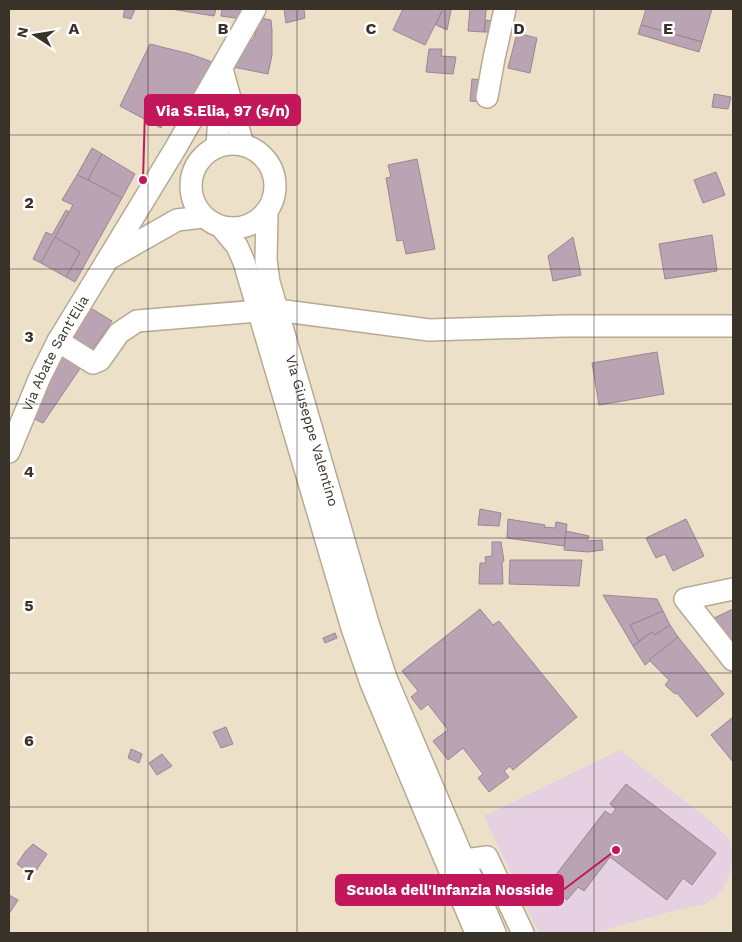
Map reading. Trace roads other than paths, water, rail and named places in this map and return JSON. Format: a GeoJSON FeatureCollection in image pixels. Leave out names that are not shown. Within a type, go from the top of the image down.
{"type":"FeatureCollection","features":[{"type":"Feature","properties":{"kind":"street","name":"Via Abate Sant'Elia"},"geometry":{"type":"LineString","coordinates":[[9,452],[40,377],[58,342],[222,69],[255,9]]}},
{"type":"Feature","properties":{"kind":"street"},"geometry":{"type":"LineString","coordinates":[[487,97],[505,9]]}},
{"type":"Feature","properties":{"kind":"street","name":"Via Abate Sant'Elia"},"geometry":{"type":"LineString","coordinates":[[217,147],[222,69]]}},
{"type":"Feature","properties":{"kind":"street"},"geometry":{"type":"LineString","coordinates":[[222,69],[243,145]]}},
{"type":"Feature","properties":{"kind":"street"},"geometry":{"type":"LineString","coordinates":[[230,144],[243,145],[258,152],[270,164],[275,180],[274,197],[267,212],[254,223],[239,229],[222,228],[203,217],[196,206],[192,194],[192,180],[196,166],[205,155],[217,147],[230,144]]}},
{"type":"Feature","properties":{"kind":"street","name":"Via Abate Sant'Elia"},"geometry":{"type":"LineString","coordinates":[[176,220],[192,194]]}},
{"type":"Feature","properties":{"kind":"street","name":"Via Giuseppe Valentino"},"geometry":{"type":"LineString","coordinates":[[267,212],[268,310]]}},
{"type":"Feature","properties":{"kind":"street","name":"Via Abate Sant'Elia"},"geometry":{"type":"LineString","coordinates":[[109,259],[176,220],[203,217]]}},
{"type":"Feature","properties":{"kind":"street","name":"Via Giuseppe Valentino"},"geometry":{"type":"LineString","coordinates":[[222,228],[237,246],[268,310],[368,649],[370,683],[476,933]]}},
{"type":"Feature","properties":{"kind":"street"},"geometry":{"type":"LineString","coordinates":[[58,342],[93,363],[100,360],[119,332],[138,321],[268,310],[429,330],[564,326],[733,326]]}},
{"type":"Feature","properties":{"kind":"street"},"geometry":{"type":"LineString","coordinates":[[733,589],[685,599],[733,660]]}},
{"type":"Feature","properties":{"kind":"street","name":"Via Giuseppe Valentino"},"geometry":{"type":"LineString","coordinates":[[368,649],[386,678],[495,933]]}},
{"type":"Feature","properties":{"kind":"street"},"geometry":{"type":"LineString","coordinates":[[465,860],[487,857],[523,933]]}},
{"type":"Feature","properties":{"kind":"place","name":"Via S.Elia, 97 (s/n)"},"geometry":{"type":"Point","coordinates":[143,180]}},
{"type":"Feature","properties":{"kind":"place","name":"Scuola dell'Infanzia Nosside"},"geometry":{"type":"Point","coordinates":[616,850]}}]}
